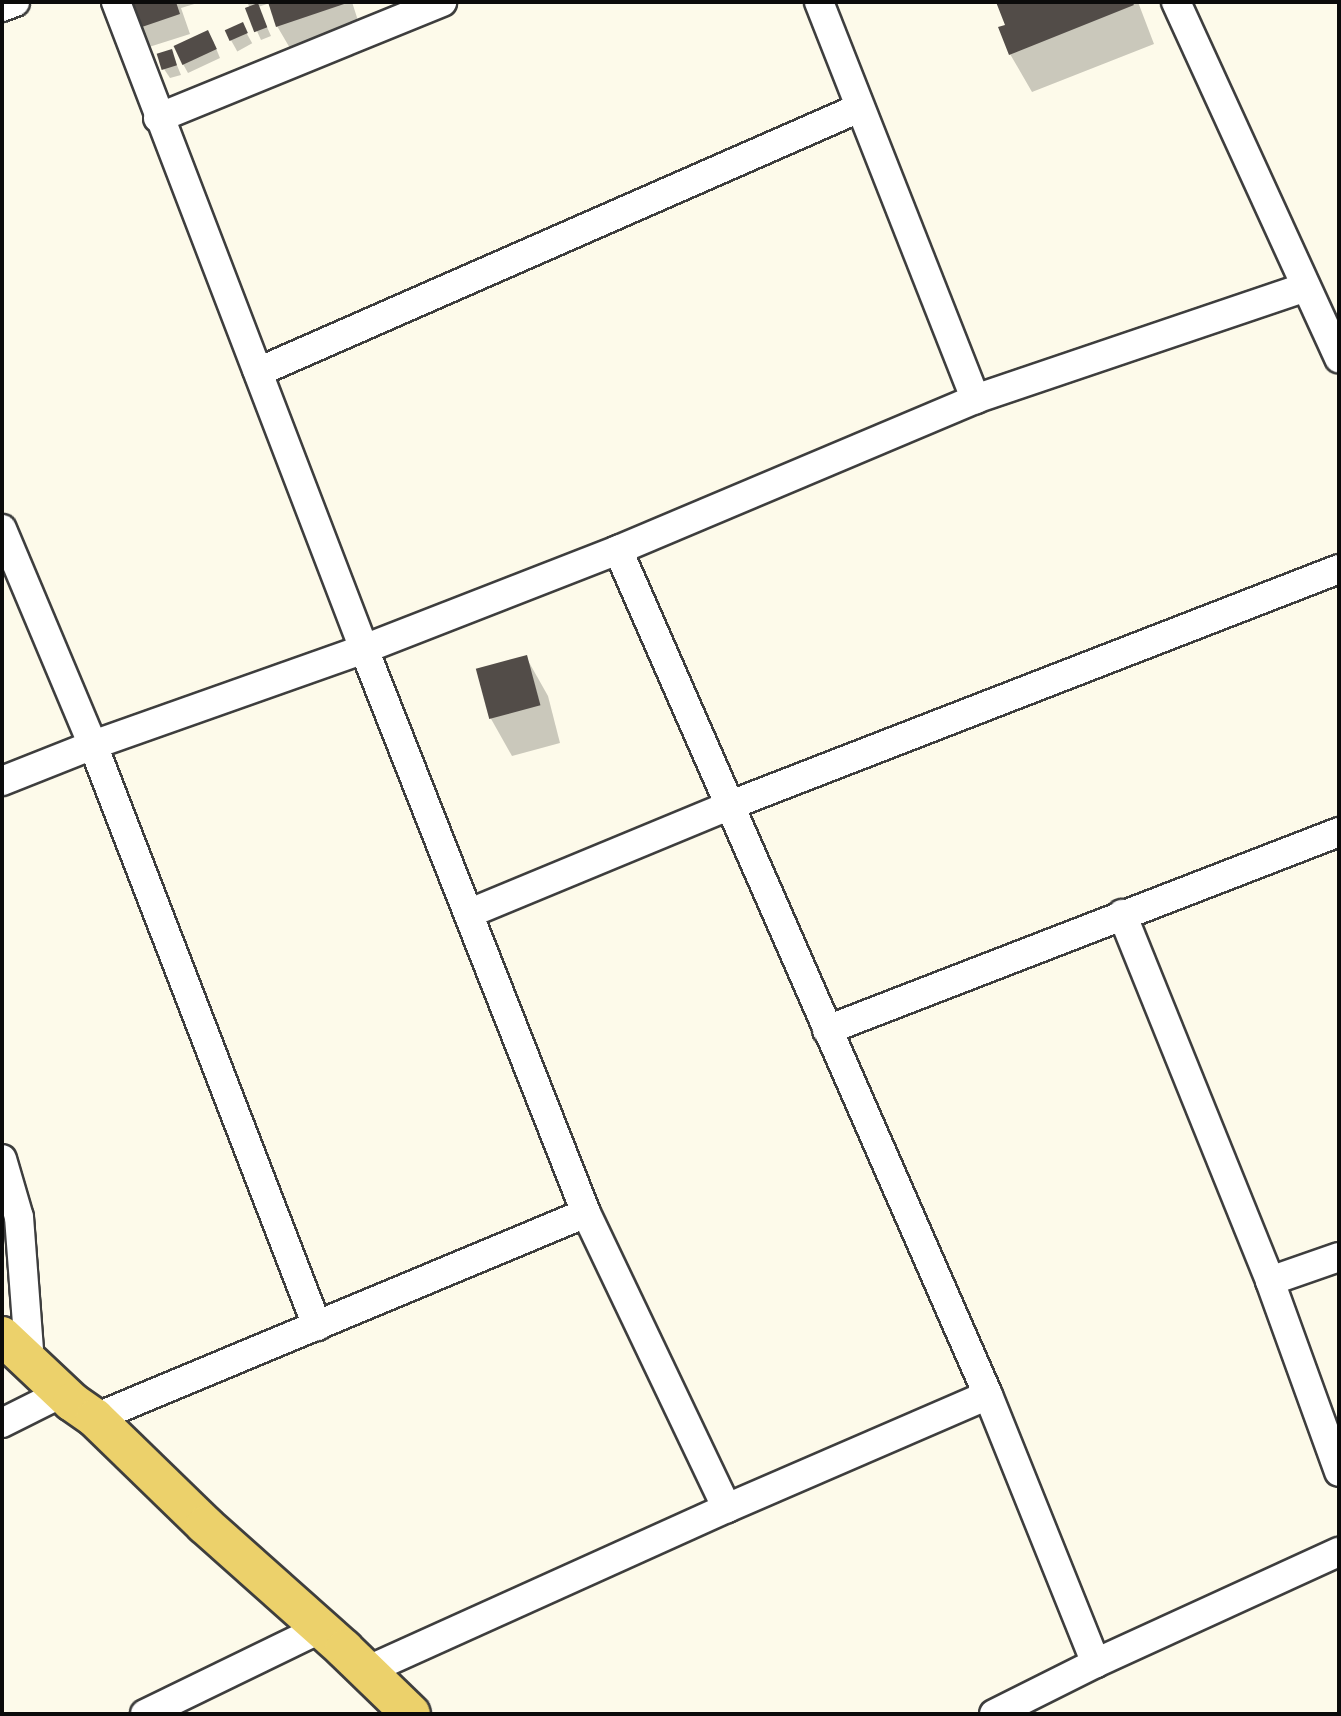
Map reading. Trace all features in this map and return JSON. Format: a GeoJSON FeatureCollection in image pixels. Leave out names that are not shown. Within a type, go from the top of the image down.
{"type":"FeatureCollection","features":[{"type":"Feature","properties":{"kind":"main road"},"geometry":{"type":"LineString","coordinates":[[2,1336],[62,1393],[95,1418],[205,1525],[411,1714]]}},
{"type":"Feature","properties":{"kind":"street"},"geometry":{"type":"LineString","coordinates":[[2,7],[15,2]]}},
{"type":"Feature","properties":{"kind":"street"},"geometry":{"type":"LineString","coordinates":[[116,2],[158,118],[363,649],[470,913],[586,1213],[727,1507]]}},
{"type":"Feature","properties":{"kind":"street"},"geometry":{"type":"LineString","coordinates":[[158,118],[442,2]]}},
{"type":"Feature","properties":{"kind":"street"},"geometry":{"type":"LineString","coordinates":[[820,2],[859,108],[975,399]]}},
{"type":"Feature","properties":{"kind":"street"},"geometry":{"type":"LineString","coordinates":[[1176,2],[1306,287],[1334,328],[1339,358]]}},
{"type":"Feature","properties":{"kind":"street"},"geometry":{"type":"LineString","coordinates":[[258,372],[859,108]]}},
{"type":"Feature","properties":{"kind":"street"},"geometry":{"type":"LineString","coordinates":[[2,781],[93,745],[363,649],[618,551],[975,399],[1306,287]]}},
{"type":"Feature","properties":{"kind":"street"},"geometry":{"type":"LineString","coordinates":[[2,529],[93,745],[317,1326]]}},
{"type":"Feature","properties":{"kind":"street"},"geometry":{"type":"LineString","coordinates":[[618,551],[989,1395],[1096,1663]]}},
{"type":"Feature","properties":{"kind":"street"},"geometry":{"type":"LineString","coordinates":[[470,913],[728,806],[1339,569]]}},
{"type":"Feature","properties":{"kind":"street"},"geometry":{"type":"LineString","coordinates":[[827,1030],[1339,832]]}},
{"type":"Feature","properties":{"kind":"street"},"geometry":{"type":"LineString","coordinates":[[1122,914],[1270,1281],[1339,1472]]}},
{"type":"Feature","properties":{"kind":"street"},"geometry":{"type":"LineString","coordinates":[[2,1159],[19,1217],[30,1362]]}},
{"type":"Feature","properties":{"kind":"street"},"geometry":{"type":"LineString","coordinates":[[95,1418],[586,1213]]}},
{"type":"Feature","properties":{"kind":"street"},"geometry":{"type":"LineString","coordinates":[[1270,1281],[1339,1257]]}},
{"type":"Feature","properties":{"kind":"street"},"geometry":{"type":"LineString","coordinates":[[2,1423],[62,1393]]}},
{"type":"Feature","properties":{"kind":"street"},"geometry":{"type":"LineString","coordinates":[[366,1671],[727,1507],[989,1395]]}},
{"type":"Feature","properties":{"kind":"street"},"geometry":{"type":"LineString","coordinates":[[994,1714],[1096,1663],[1339,1552]]}},
{"type":"Feature","properties":{"kind":"street"},"geometry":{"type":"LineString","coordinates":[[145,1714],[320,1629]]}},
{"type":"Feature","properties":{"kind":"building"},"geometry":{"type":"Polygon","coordinates":[[[127,2],[176,2],[180,14],[136,29],[127,2]]]}},
{"type":"Feature","properties":{"kind":"building"},"geometry":{"type":"Polygon","coordinates":[[[268,2],[350,2],[276,27],[268,2]]]}},
{"type":"Feature","properties":{"kind":"building"},"geometry":{"type":"Polygon","coordinates":[[[996,2],[1132,2],[1134,5],[1009,55],[998,27],[1005,25],[996,2]]]}},
{"type":"Feature","properties":{"kind":"building"},"geometry":{"type":"Polygon","coordinates":[[[258,3],[267,27],[254,32],[245,8],[258,3]]]}},
{"type":"Feature","properties":{"kind":"building"},"geometry":{"type":"Polygon","coordinates":[[[243,22],[248,33],[230,41],[225,30],[243,22]]]}},
{"type":"Feature","properties":{"kind":"building"},"geometry":{"type":"Polygon","coordinates":[[[208,30],[217,49],[182,65],[174,46],[208,30]]]}},
{"type":"Feature","properties":{"kind":"building"},"geometry":{"type":"Polygon","coordinates":[[[172,49],[177,65],[162,70],[157,54],[172,49]]]}},
{"type":"Feature","properties":{"kind":"building"},"geometry":{"type":"Polygon","coordinates":[[[527,655],[540,705],[489,719],[476,669],[527,655]]]}}]}
